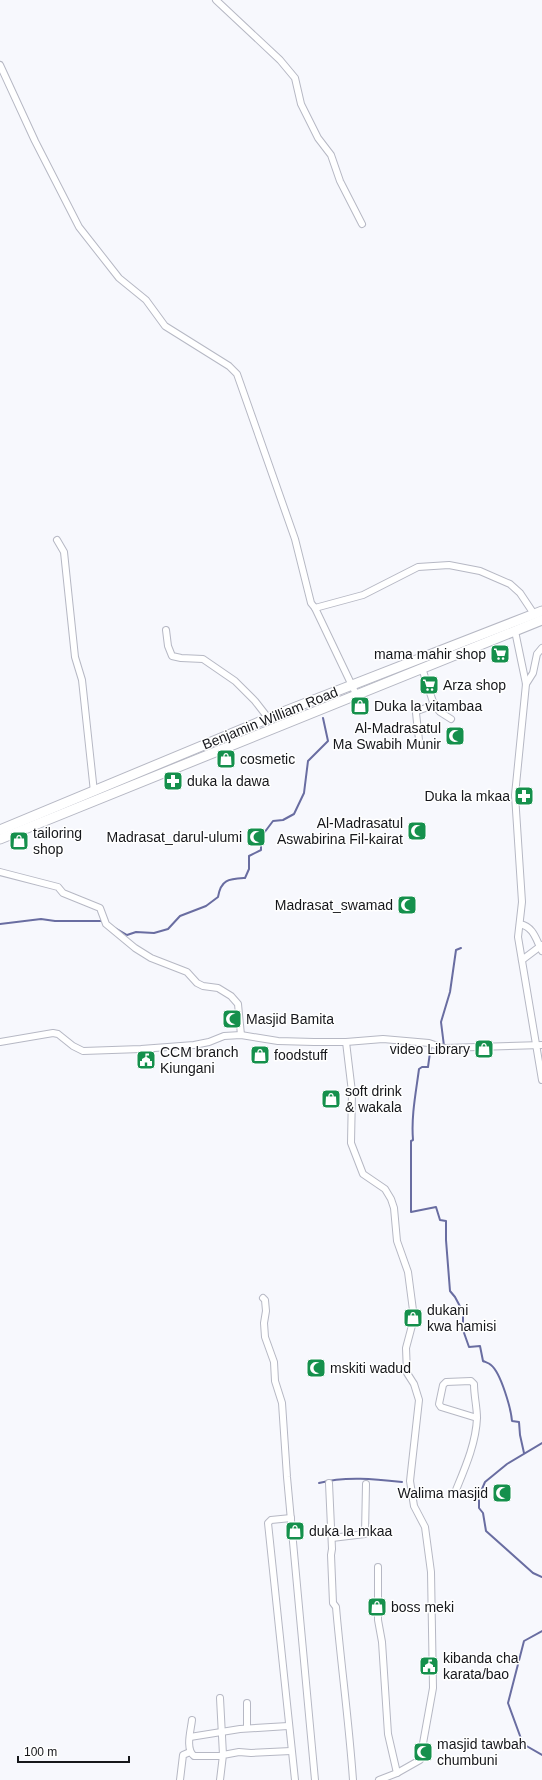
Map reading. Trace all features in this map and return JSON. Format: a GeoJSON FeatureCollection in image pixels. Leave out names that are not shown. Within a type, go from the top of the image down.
{"type":"FeatureCollection","features":[{"type":"Feature","properties":{"kind":"main road","name":"Benjamin William Road"},"geometry":{"type":"LineString","coordinates":[[0,835],[94,792],[352,685],[540,618]]}},
{"type":"Feature","properties":{"kind":"main road","name":"Benjamin William Road"},"geometry":{"type":"LineString","coordinates":[[0,835],[515,631],[540,618]]}},
{"type":"Feature","properties":{"kind":"street"},"geometry":{"type":"LineString","coordinates":[[216,0],[280,60],[295,78],[301,104],[318,138],[332,155],[340,181],[362,224]]}},
{"type":"Feature","properties":{"kind":"street"},"geometry":{"type":"LineString","coordinates":[[0,65],[35,141],[79,227],[119,278],[146,300],[165,326],[229,366],[238,374],[295,539],[311,603],[316,608],[356,694]]}},
{"type":"Feature","properties":{"kind":"street"},"geometry":{"type":"LineString","coordinates":[[57,540],[64,552],[74,631],[75,657],[82,680],[94,792]]}},
{"type":"Feature","properties":{"kind":"street"},"geometry":{"type":"LineString","coordinates":[[316,608],[363,595],[418,567],[449,565],[480,571],[510,584],[520,593],[540,618]]}},
{"type":"Feature","properties":{"kind":"street"},"geometry":{"type":"LineString","coordinates":[[166,630],[168,646],[172,656],[202,660],[235,681],[255,701],[269,719]]}},
{"type":"Feature","properties":{"kind":"street"},"geometry":{"type":"LineString","coordinates":[[515,631],[526,684],[515,795],[522,896],[520,924],[517,930],[539,1045],[542,1080]]}},
{"type":"Feature","properties":{"kind":"street"},"geometry":{"type":"LineString","coordinates":[[526,684],[533,673],[537,654],[542,648]]}},
{"type":"Feature","properties":{"kind":"street"},"geometry":{"type":"LineString","coordinates":[[422,668],[434,705],[440,712],[451,719]]}},
{"type":"Feature","properties":{"kind":"street"},"geometry":{"type":"LineString","coordinates":[[419,740],[416,713],[434,705]]}},
{"type":"Feature","properties":{"kind":"street"},"geometry":{"type":"LineString","coordinates":[[0,872],[58,887],[63,893],[100,908],[105,922],[135,948],[151,958],[187,972],[197,983],[203,986],[218,988],[231,996],[238,1004],[241,1035]]}},
{"type":"Feature","properties":{"kind":"street"},"geometry":{"type":"LineString","coordinates":[[520,924],[528,927],[535,934],[541,947],[522,960]]}},
{"type":"Feature","properties":{"kind":"street"},"geometry":{"type":"LineString","coordinates":[[0,1042],[53,1033],[58,1034],[73,1046],[83,1051],[194,1044],[210,1042],[224,1036],[241,1035],[278,1041],[346,1042],[383,1039],[429,1043],[444,1048],[539,1045]]}},
{"type":"Feature","properties":{"kind":"street"},"geometry":{"type":"LineString","coordinates":[[346,1042],[352,1092],[351,1143],[363,1174],[385,1189],[391,1199],[397,1241],[408,1272],[414,1318],[406,1348],[407,1373],[414,1384],[419,1400],[410,1481],[414,1506],[425,1527],[431,1572],[433,1688],[420,1760],[398,1773],[380,1780]]}},
{"type":"Feature","properties":{"kind":"street"},"geometry":{"type":"LineString","coordinates":[[263,1298],[265,1300],[266,1311],[264,1324],[265,1337],[274,1362],[275,1381],[282,1403],[315,1780]]}},
{"type":"Feature","properties":{"kind":"street"},"geometry":{"type":"LineString","coordinates":[[456,1490],[468,1459],[476,1430],[477,1418],[474,1383],[471,1381],[446,1382],[443,1385],[439,1404],[441,1408],[477,1418]]}},
{"type":"Feature","properties":{"kind":"street"},"geometry":{"type":"LineString","coordinates":[[329,1483],[333,1603],[336,1607],[342,1652],[342,1674],[353,1780]]}},
{"type":"Feature","properties":{"kind":"street"},"geometry":{"type":"LineString","coordinates":[[332,1538],[365,1534],[366,1484]]}},
{"type":"Feature","properties":{"kind":"street"},"geometry":{"type":"LineString","coordinates":[[291,1518],[270,1520],[268,1523],[294,1780]]}},
{"type":"Feature","properties":{"kind":"street"},"geometry":{"type":"LineString","coordinates":[[378,1567],[378,1620],[382,1642],[388,1734],[398,1773]]}},
{"type":"Feature","properties":{"kind":"street"},"geometry":{"type":"LineString","coordinates":[[220,1698],[222,1732],[220,1780]]}},
{"type":"Feature","properties":{"kind":"street"},"geometry":{"type":"LineString","coordinates":[[247,1703],[247,1728]]}},
{"type":"Feature","properties":{"kind":"street"},"geometry":{"type":"LineString","coordinates":[[192,1720],[190,1752],[194,1756],[222,1755],[240,1752],[251,1753],[291,1751]]}},
{"type":"Feature","properties":{"kind":"street"},"geometry":{"type":"LineString","coordinates":[[190,1737],[247,1728],[288,1726]]}},
{"type":"Feature","properties":{"kind":"street"},"geometry":{"type":"LineString","coordinates":[[180,1780],[183,1755],[190,1752]]}},
{"type":"Feature","properties":{"kind":"waterway"},"geometry":{"type":"LineString","coordinates":[[115,928],[127,935],[136,932],[154,933],[168,929],[180,916],[206,906],[218,897],[221,887],[227,881],[245,878],[249,869],[249,856],[261,850],[261,837],[273,821],[283,820],[294,814],[304,793],[308,761],[328,741],[323,718]]}},
{"type":"Feature","properties":{"kind":"waterway"},"geometry":{"type":"LineString","coordinates":[[0,924],[41,919],[55,921],[103,921]]}},
{"type":"Feature","properties":{"kind":"waterway"},"geometry":{"type":"LineString","coordinates":[[444,1046],[441,1022],[450,992],[456,950],[461,948]]}},
{"type":"Feature","properties":{"kind":"waterway"},"geometry":{"type":"LineString","coordinates":[[431,1045],[428,1067],[422,1067],[419,1069],[414,1104],[413,1140],[411,1141],[411,1212],[436,1207],[440,1220],[446,1221],[450,1291],[463,1312],[463,1330],[469,1347],[480,1346],[483,1361],[495,1369],[502,1383],[508,1400],[512,1421],[519,1422],[524,1453]]}},
{"type":"Feature","properties":{"kind":"waterway"},"geometry":{"type":"LineString","coordinates":[[542,1443],[507,1464],[485,1482],[479,1496],[479,1508],[483,1513],[486,1531],[533,1573],[542,1577]]}},
{"type":"Feature","properties":{"kind":"waterway"},"geometry":{"type":"LineString","coordinates":[[319,1483],[339,1479],[371,1479],[402,1482]]}},
{"type":"Feature","properties":{"kind":"waterway"},"geometry":{"type":"LineString","coordinates":[[542,1631],[524,1641],[508,1703],[523,1744],[542,1755]]}},
{"type":"Feature","properties":{"kind":"place","name":"mama mahir shop"},"geometry":{"type":"Point","coordinates":[500,654]}},
{"type":"Feature","properties":{"kind":"place","name":"Arza shop"},"geometry":{"type":"Point","coordinates":[429,685]}},
{"type":"Feature","properties":{"kind":"place","name":"Duka la vitambaa"},"geometry":{"type":"Point","coordinates":[360,706]}},
{"type":"Feature","properties":{"kind":"place","name":"Al-Madrasatul Ma Swabih Munir"},"geometry":{"type":"Point","coordinates":[455,736]}},
{"type":"Feature","properties":{"kind":"place","name":"cosmetic"},"geometry":{"type":"Point","coordinates":[226,759]}},
{"type":"Feature","properties":{"kind":"place","name":"duka la dawa"},"geometry":{"type":"Point","coordinates":[173,781]}},
{"type":"Feature","properties":{"kind":"place","name":"Duka la mkaa"},"geometry":{"type":"Point","coordinates":[524,796]}},
{"type":"Feature","properties":{"kind":"place","name":"Al-Madrasatul Aswabirina Fil-kairat"},"geometry":{"type":"Point","coordinates":[417,831]}},
{"type":"Feature","properties":{"kind":"place","name":"Madrasat_darul-ulumi"},"geometry":{"type":"Point","coordinates":[256,837]}},
{"type":"Feature","properties":{"kind":"place","name":"tailoring shop"},"geometry":{"type":"Point","coordinates":[19,841]}},
{"type":"Feature","properties":{"kind":"place","name":"Madrasat_swamad"},"geometry":{"type":"Point","coordinates":[407,905]}},
{"type":"Feature","properties":{"kind":"place","name":"Masjid Bamita"},"geometry":{"type":"Point","coordinates":[232,1019]}},
{"type":"Feature","properties":{"kind":"place","name":"video Library"},"geometry":{"type":"Point","coordinates":[484,1049]}},
{"type":"Feature","properties":{"kind":"place","name":"foodstuff"},"geometry":{"type":"Point","coordinates":[260,1055]}},
{"type":"Feature","properties":{"kind":"place","name":"CCM branch Kiungani"},"geometry":{"type":"Point","coordinates":[146,1060]}},
{"type":"Feature","properties":{"kind":"place","name":"soft drink & wakala"},"geometry":{"type":"Point","coordinates":[331,1099]}},
{"type":"Feature","properties":{"kind":"place","name":"dukani kwa hamisi"},"geometry":{"type":"Point","coordinates":[413,1318]}},
{"type":"Feature","properties":{"kind":"place","name":"mskiti wadud"},"geometry":{"type":"Point","coordinates":[316,1368]}},
{"type":"Feature","properties":{"kind":"place","name":"Walima masjid"},"geometry":{"type":"Point","coordinates":[502,1493]}},
{"type":"Feature","properties":{"kind":"place","name":"duka la mkaa"},"geometry":{"type":"Point","coordinates":[295,1531]}},
{"type":"Feature","properties":{"kind":"place","name":"boss meki"},"geometry":{"type":"Point","coordinates":[377,1607]}},
{"type":"Feature","properties":{"kind":"place","name":"kibanda cha karata/bao"},"geometry":{"type":"Point","coordinates":[429,1666]}},
{"type":"Feature","properties":{"kind":"place","name":"masjid tawbah chumbuni"},"geometry":{"type":"Point","coordinates":[423,1752]}}]}
